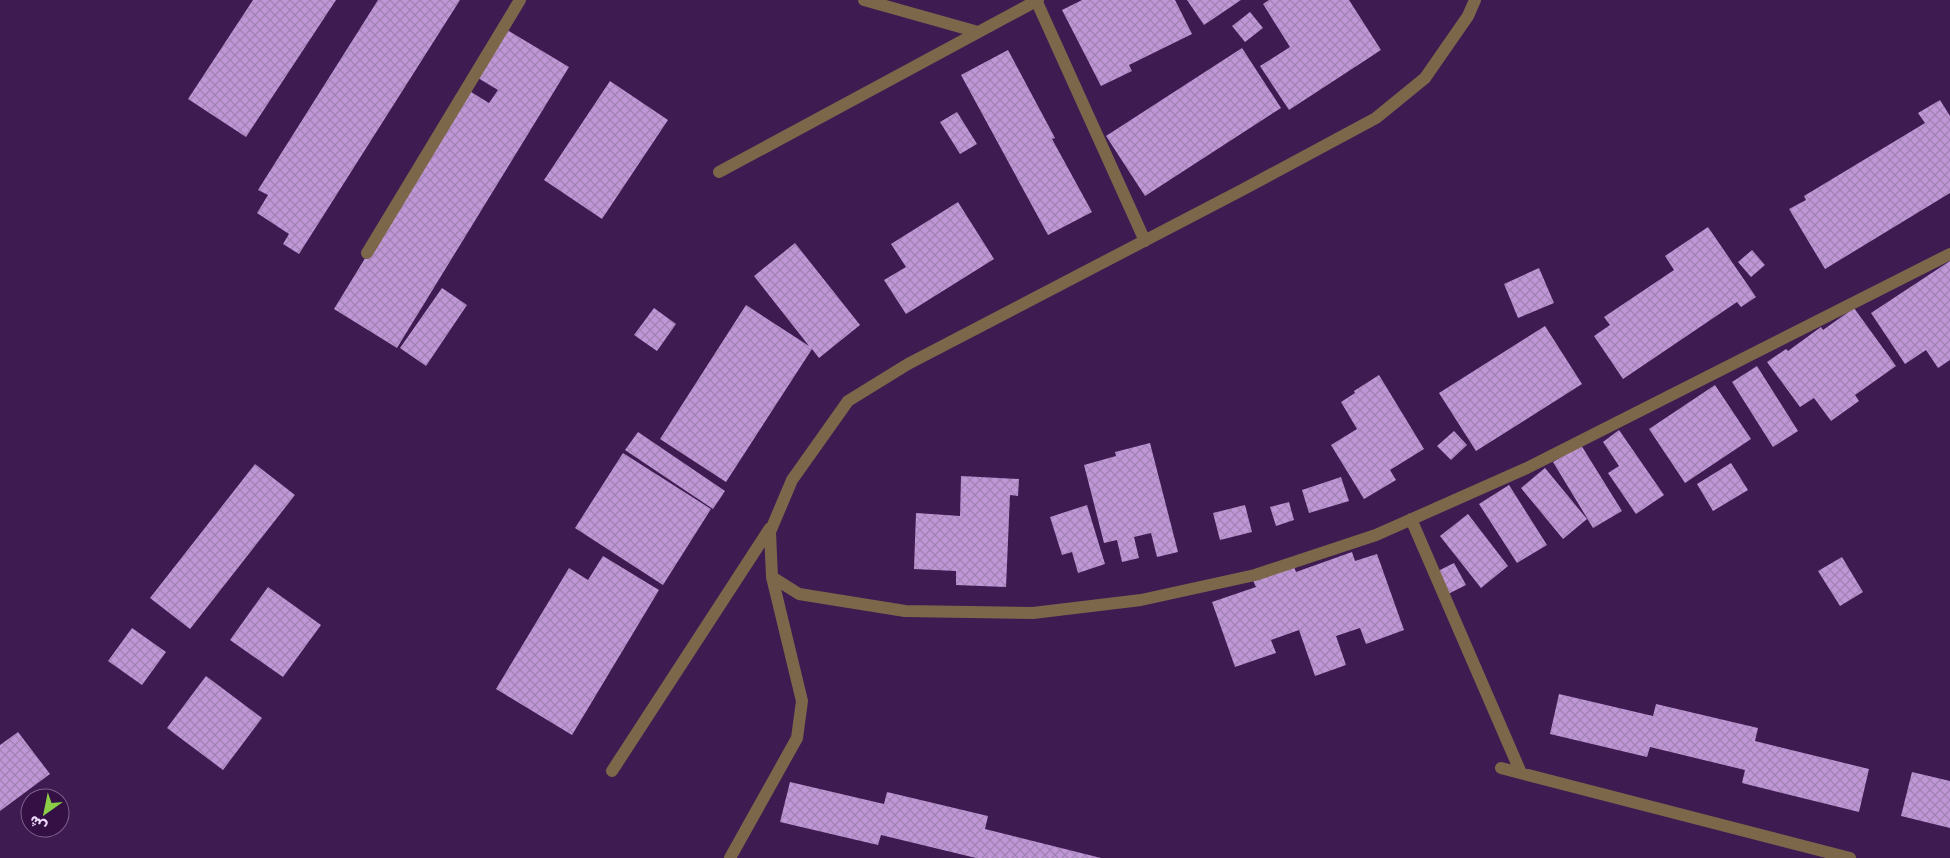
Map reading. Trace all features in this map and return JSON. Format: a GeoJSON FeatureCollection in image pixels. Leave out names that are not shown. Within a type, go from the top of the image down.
{"type":"FeatureCollection","features":[{"type":"Feature","properties":{"kind":"street"},"geometry":{"type":"LineString","coordinates":[[367,253],[520,0]]}},
{"type":"Feature","properties":{"kind":"street"},"geometry":{"type":"LineString","coordinates":[[864,0],[978,32]]}},
{"type":"Feature","properties":{"kind":"street"},"geometry":{"type":"LineString","coordinates":[[719,172],[1037,0],[1145,241]]}},
{"type":"Feature","properties":{"kind":"street"},"geometry":{"type":"LineString","coordinates":[[731,858],[797,738],[802,701],[772,577],[770,532],[792,480],[848,401],[908,364],[1376,118],[1425,78],[1468,16],[1475,0]]}},
{"type":"Feature","properties":{"kind":"street"},"geometry":{"type":"LineString","coordinates":[[772,577],[799,594],[905,611],[1033,613],[1141,600],[1255,575],[1376,535],[1527,468],[1950,254]]}},
{"type":"Feature","properties":{"kind":"street"},"geometry":{"type":"LineString","coordinates":[[1411,519],[1521,773]]}},
{"type":"Feature","properties":{"kind":"street"},"geometry":{"type":"LineString","coordinates":[[612,771],[775,520]]}},
{"type":"Feature","properties":{"kind":"street"},"geometry":{"type":"LineString","coordinates":[[1501,768],[1850,858]]}},
{"type":"Feature","properties":{"kind":"building"},"geometry":{"type":"Polygon","coordinates":[[[253,0],[336,0],[246,137],[188,99],[253,0]]]}},
{"type":"Feature","properties":{"kind":"building"},"geometry":{"type":"Polygon","coordinates":[[[378,0],[460,0],[299,254],[283,244],[289,234],[257,213],[268,195],[258,190],[378,0]]]}},
{"type":"Feature","properties":{"kind":"building"},"geometry":{"type":"Polygon","coordinates":[[[1082,0],[1175,0],[1192,34],[1129,65],[1132,71],[1101,86],[1062,10],[1082,0]]]}},
{"type":"Feature","properties":{"kind":"building"},"geometry":{"type":"Polygon","coordinates":[[[1187,0],[1241,0],[1204,25],[1187,0]]]}},
{"type":"Feature","properties":{"kind":"building"},"geometry":{"type":"Polygon","coordinates":[[[1269,0],[1349,0],[1381,50],[1289,110],[1260,66],[1290,47],[1263,4],[1269,0]]]}},
{"type":"Feature","properties":{"kind":"building"},"geometry":{"type":"Polygon","coordinates":[[[1250,12],[1263,28],[1245,42],[1232,26],[1250,12]]]}},
{"type":"Feature","properties":{"kind":"building"},"geometry":{"type":"Polygon","coordinates":[[[507,30],[569,67],[397,348],[334,309],[468,90],[489,103],[498,90],[478,78],[507,30]]]}},
{"type":"Feature","properties":{"kind":"building"},"geometry":{"type":"Polygon","coordinates":[[[1242,48],[1281,108],[1145,196],[1106,136],[1242,48]]]}},
{"type":"Feature","properties":{"kind":"building"},"geometry":{"type":"Polygon","coordinates":[[[1008,50],[1055,138],[1052,139],[1092,212],[1048,235],[961,75],[1008,50]]]}},
{"type":"Feature","properties":{"kind":"building"},"geometry":{"type":"Polygon","coordinates":[[[610,81],[668,120],[602,219],[544,180],[610,81]]]}},
{"type":"Feature","properties":{"kind":"building"},"geometry":{"type":"Polygon","coordinates":[[[1940,100],[1950,116],[1950,193],[1825,269],[1789,209],[1806,200],[1804,196],[1925,123],[1918,113],[1940,100]]]}},
{"type":"Feature","properties":{"kind":"building"},"geometry":{"type":"Polygon","coordinates":[[[957,112],[977,144],[960,154],[940,122],[957,112]]]}},
{"type":"Feature","properties":{"kind":"building"},"geometry":{"type":"Polygon","coordinates":[[[958,202],[994,259],[906,314],[884,280],[906,267],[891,244],[958,202]]]}},
{"type":"Feature","properties":{"kind":"building"},"geometry":{"type":"Polygon","coordinates":[[[1708,227],[1756,297],[1741,307],[1737,302],[1623,379],[1594,336],[1610,325],[1604,317],[1674,270],[1665,256],[1708,227]]]}},
{"type":"Feature","properties":{"kind":"building"},"geometry":{"type":"Polygon","coordinates":[[[795,243],[860,325],[819,358],[812,349],[726,482],[660,439],[746,305],[809,346],[754,276],[795,243]]]}},
{"type":"Feature","properties":{"kind":"building"},"geometry":{"type":"Polygon","coordinates":[[[1752,250],[1765,265],[1751,277],[1738,262],[1752,250]]]}},
{"type":"Feature","properties":{"kind":"building"},"geometry":{"type":"Polygon","coordinates":[[[1950,261],[1950,360],[1938,368],[1926,350],[1905,364],[1871,313],[1950,261]]]}},
{"type":"Feature","properties":{"kind":"building"},"geometry":{"type":"Polygon","coordinates":[[[1539,268],[1554,303],[1518,318],[1504,284],[1539,268]]]}},
{"type":"Feature","properties":{"kind":"building"},"geometry":{"type":"Polygon","coordinates":[[[442,288],[467,305],[426,366],[400,348],[442,288]]]}},
{"type":"Feature","properties":{"kind":"building"},"geometry":{"type":"Polygon","coordinates":[[[654,308],[676,324],[657,351],[634,335],[654,308]]]}},
{"type":"Feature","properties":{"kind":"building"},"geometry":{"type":"Polygon","coordinates":[[[1854,308],[1896,366],[1855,395],[1859,401],[1831,421],[1814,398],[1800,407],[1767,362],[1786,349],[1788,351],[1821,327],[1823,330],[1854,308]]]}},
{"type":"Feature","properties":{"kind":"building"},"geometry":{"type":"Polygon","coordinates":[[[1545,326],[1582,384],[1476,451],[1439,393],[1545,326]]]}},
{"type":"Feature","properties":{"kind":"building"},"geometry":{"type":"Polygon","coordinates":[[[1757,366],[1798,431],[1773,447],[1732,382],[1757,366]]]}},
{"type":"Feature","properties":{"kind":"building"},"geometry":{"type":"Polygon","coordinates":[[[1379,375],[1424,449],[1390,470],[1396,480],[1364,499],[1331,445],[1357,429],[1341,402],[1379,375]]]}},
{"type":"Feature","properties":{"kind":"building"},"geometry":{"type":"Polygon","coordinates":[[[1715,385],[1751,439],[1685,483],[1649,429],[1715,385]]]}},
{"type":"Feature","properties":{"kind":"building"},"geometry":{"type":"Polygon","coordinates":[[[1619,430],[1664,495],[1636,514],[1608,473],[1619,466],[1603,442],[1619,430]]]}},
{"type":"Feature","properties":{"kind":"building"},"geometry":{"type":"Polygon","coordinates":[[[1454,431],[1467,445],[1451,460],[1437,446],[1454,431]]]}},
{"type":"Feature","properties":{"kind":"building"},"geometry":{"type":"Polygon","coordinates":[[[638,432],[725,491],[713,509],[625,450],[638,432]]]}},
{"type":"Feature","properties":{"kind":"building"},"geometry":{"type":"Polygon","coordinates":[[[1150,443],[1178,552],[1157,557],[1151,533],[1134,537],[1139,558],[1122,562],[1117,540],[1104,543],[1084,465],[1116,456],[1115,452],[1150,443]]]}},
{"type":"Feature","properties":{"kind":"building"},"geometry":{"type":"Polygon","coordinates":[[[1581,445],[1622,511],[1593,528],[1553,462],[1581,445]]]}},
{"type":"Feature","properties":{"kind":"building"},"geometry":{"type":"Polygon","coordinates":[[[623,453],[711,509],[663,585],[575,528],[623,453]]]}},
{"type":"Feature","properties":{"kind":"building"},"geometry":{"type":"Polygon","coordinates":[[[1731,463],[1748,490],[1713,511],[1697,484],[1731,463]]]}},
{"type":"Feature","properties":{"kind":"building"},"geometry":{"type":"Polygon","coordinates":[[[255,464],[295,495],[190,629],[150,598],[255,464]]]}},
{"type":"Feature","properties":{"kind":"building"},"geometry":{"type":"Polygon","coordinates":[[[1545,468],[1587,519],[1563,539],[1521,488],[1545,468]]]}},
{"type":"Feature","properties":{"kind":"building"},"geometry":{"type":"Polygon","coordinates":[[[961,476],[1019,479],[1018,496],[1010,495],[1006,587],[956,585],[956,571],[914,569],[916,513],[960,516],[961,476]]]}},
{"type":"Feature","properties":{"kind":"building"},"geometry":{"type":"Polygon","coordinates":[[[1341,477],[1349,501],[1309,513],[1302,490],[1341,477]]]}},
{"type":"Feature","properties":{"kind":"building"},"geometry":{"type":"Polygon","coordinates":[[[1509,485],[1547,545],[1517,563],[1479,504],[1509,485]]]}},
{"type":"Feature","properties":{"kind":"building"},"geometry":{"type":"Polygon","coordinates":[[[1289,502],[1294,520],[1276,526],[1270,507],[1289,502]]]}},
{"type":"Feature","properties":{"kind":"building"},"geometry":{"type":"Polygon","coordinates":[[[1087,505],[1105,564],[1078,573],[1072,552],[1062,555],[1050,517],[1087,505]]]}},
{"type":"Feature","properties":{"kind":"building"},"geometry":{"type":"Polygon","coordinates":[[[1245,505],[1252,532],[1220,540],[1213,513],[1245,505]]]}},
{"type":"Feature","properties":{"kind":"building"},"geometry":{"type":"Polygon","coordinates":[[[1468,514],[1508,566],[1481,588],[1440,536],[1468,514]]]}},
{"type":"Feature","properties":{"kind":"building"},"geometry":{"type":"Polygon","coordinates":[[[1352,552],[1355,561],[1377,554],[1404,630],[1366,644],[1360,628],[1336,636],[1346,665],[1315,676],[1299,630],[1271,640],[1276,653],[1235,667],[1212,602],[1256,587],[1252,578],[1293,564],[1296,572],[1352,552]]]}},
{"type":"Feature","properties":{"kind":"building"},"geometry":{"type":"Polygon","coordinates":[[[603,556],[659,590],[572,735],[496,689],[569,568],[588,580],[603,556]]]}},
{"type":"Feature","properties":{"kind":"building"},"geometry":{"type":"Polygon","coordinates":[[[1842,557],[1863,592],[1840,606],[1818,571],[1842,557]]]}},
{"type":"Feature","properties":{"kind":"building"},"geometry":{"type":"Polygon","coordinates":[[[1454,563],[1466,585],[1446,595],[1434,573],[1454,563]]]}},
{"type":"Feature","properties":{"kind":"building"},"geometry":{"type":"Polygon","coordinates":[[[268,587],[321,625],[283,677],[230,640],[268,587]]]}},
{"type":"Feature","properties":{"kind":"building"},"geometry":{"type":"Polygon","coordinates":[[[132,628],[166,652],[142,685],[108,661],[132,628]]]}},
{"type":"Feature","properties":{"kind":"building"},"geometry":{"type":"Polygon","coordinates":[[[206,676],[262,718],[223,770],[167,728],[206,676]]]}},
{"type":"Feature","properties":{"kind":"building"},"geometry":{"type":"Polygon","coordinates":[[[1559,694],[1653,716],[1656,704],[1758,728],[1755,741],[1869,769],[1859,812],[1742,783],[1745,770],[1650,747],[1647,757],[1550,734],[1559,694]]]}},
{"type":"Feature","properties":{"kind":"building"},"geometry":{"type":"Polygon","coordinates":[[[18,732],[50,774],[31,788],[20,788],[20,796],[0,811],[0,745],[18,732]]]}},
{"type":"Feature","properties":{"kind":"building"},"geometry":{"type":"Polygon","coordinates":[[[1912,772],[1950,781],[1950,828],[1901,816],[1912,772]]]}},
{"type":"Feature","properties":{"kind":"building"},"geometry":{"type":"Polygon","coordinates":[[[790,782],[884,804],[887,792],[988,816],[985,829],[1101,858],[976,858],[881,835],[878,845],[780,822],[790,782]]]}}]}
